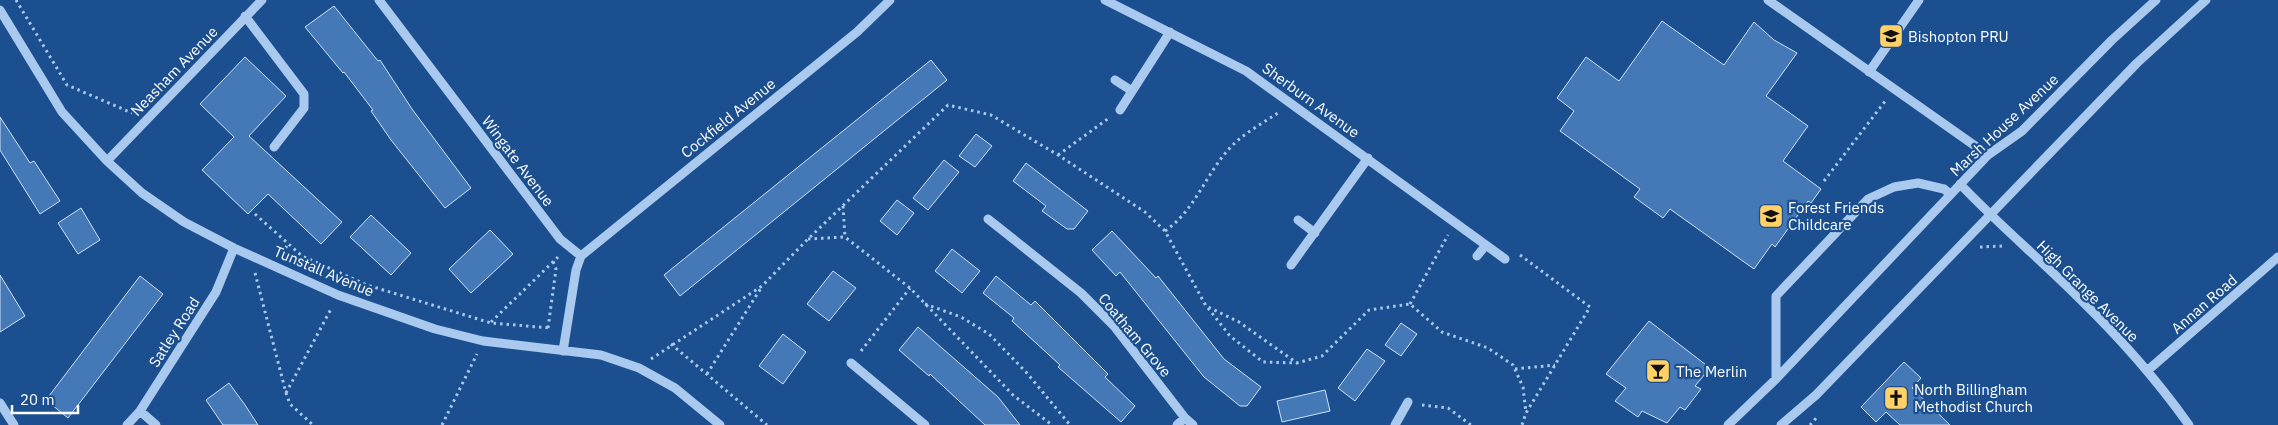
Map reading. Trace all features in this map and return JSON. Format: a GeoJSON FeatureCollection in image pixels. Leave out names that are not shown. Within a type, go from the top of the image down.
{"type":"FeatureCollection","features":[{"type":"Feature","properties":{"kind":"street","name":"Neasham Avenue"},"geometry":{"type":"LineString","coordinates":[[107,161],[262,0]]}},
{"type":"Feature","properties":{"kind":"street","name":"Wingate Avenue"},"geometry":{"type":"LineString","coordinates":[[379,0],[560,239],[581,256]]}},
{"type":"Feature","properties":{"kind":"street","name":"Cockfield Avenue"},"geometry":{"type":"LineString","coordinates":[[581,256],[857,32],[890,0]]}},
{"type":"Feature","properties":{"kind":"street","name":"Sherburn Avenue"},"geometry":{"type":"LineString","coordinates":[[1105,0],[1246,71],[1368,158],[1505,260]]}},
{"type":"Feature","properties":{"kind":"street"},"geometry":{"type":"LineString","coordinates":[[1768,0],[1988,155]]}},
{"type":"Feature","properties":{"kind":"street"},"geometry":{"type":"LineString","coordinates":[[1869,72],[1919,0]]}},
{"type":"Feature","properties":{"kind":"street","name":"Marsh House Avenue"},"geometry":{"type":"LineString","coordinates":[[1728,425],[1776,379],[1988,155],[2022,131],[2112,40],[2156,0]]}},
{"type":"Feature","properties":{"kind":"street"},"geometry":{"type":"LineString","coordinates":[[1781,425],[1816,394],[2137,64],[2206,0]]}},
{"type":"Feature","properties":{"kind":"street","name":"Tunstall Avenue"},"geometry":{"type":"LineString","coordinates":[[0,10],[62,112],[107,161],[142,193],[177,217],[234,248],[338,295],[435,329],[483,341],[601,355],[639,368],[675,388],[720,425]]}},
{"type":"Feature","properties":{"kind":"street"},"geometry":{"type":"LineString","coordinates":[[245,16],[304,94],[304,108],[274,147]]}},
{"type":"Feature","properties":{"kind":"street"},"geometry":{"type":"LineString","coordinates":[[1120,110],[1170,32]]}},
{"type":"Feature","properties":{"kind":"street"},"geometry":{"type":"LineString","coordinates":[[1115,80],[1132,91]]}},
{"type":"Feature","properties":{"kind":"street"},"geometry":{"type":"LineString","coordinates":[[1291,265],[1368,158]]}},
{"type":"Feature","properties":{"kind":"street"},"geometry":{"type":"LineString","coordinates":[[1776,379],[1776,296],[1802,268],[1868,199],[1894,187],[1918,183],[1944,190],[1950,194]]}},
{"type":"Feature","properties":{"kind":"street","name":"High Grange Avenue"},"geometry":{"type":"LineString","coordinates":[[1960,184],[1990,215],[2079,298],[2147,371],[2189,425]]}},
{"type":"Feature","properties":{"kind":"street","name":"Coatham Grove"},"geometry":{"type":"LineString","coordinates":[[988,220],[1081,293],[1114,326],[1185,418],[1193,425]]}},
{"type":"Feature","properties":{"kind":"street"},"geometry":{"type":"LineString","coordinates":[[1298,220],[1315,233]]}},
{"type":"Feature","properties":{"kind":"street"},"geometry":{"type":"LineString","coordinates":[[1477,256],[1486,245]]}},
{"type":"Feature","properties":{"kind":"street","name":"Satley Road"},"geometry":{"type":"LineString","coordinates":[[127,425],[140,411],[216,292],[234,248]]}},
{"type":"Feature","properties":{"kind":"street"},"geometry":{"type":"LineString","coordinates":[[563,351],[576,270],[581,256]]}},
{"type":"Feature","properties":{"kind":"street","name":"Annan Road"},"geometry":{"type":"LineString","coordinates":[[2147,371],[2278,257]]}},
{"type":"Feature","properties":{"kind":"street"},"geometry":{"type":"LineString","coordinates":[[851,363],[924,425]]}},
{"type":"Feature","properties":{"kind":"street"},"geometry":{"type":"LineString","coordinates":[[1395,425],[1408,402]]}},
{"type":"Feature","properties":{"kind":"street"},"geometry":{"type":"LineString","coordinates":[[0,403],[14,425]]}},
{"type":"Feature","properties":{"kind":"street"},"geometry":{"type":"LineString","coordinates":[[140,411],[156,425]]}},
{"type":"Feature","properties":{"kind":"street"},"geometry":{"type":"LineString","coordinates":[[1177,425],[1185,418]]}},
{"type":"Feature","properties":{"kind":"path"},"geometry":{"type":"LineString","coordinates":[[16,0],[67,85],[146,120]]}},
{"type":"Feature","properties":{"kind":"path"},"geometry":{"type":"LineString","coordinates":[[1824,181],[1894,90]]}},
{"type":"Feature","properties":{"kind":"path"},"geometry":{"type":"LineString","coordinates":[[1165,231],[1190,208],[1214,168],[1229,148],[1293,104]]}},
{"type":"Feature","properties":{"kind":"path"},"geometry":{"type":"LineString","coordinates":[[707,374],[762,286],[807,240],[948,105],[991,115],[1058,155],[1145,212],[1165,231],[1206,306],[1230,336],[1263,362],[1297,363],[1322,356],[1369,310],[1410,304],[1442,332],[1488,348],[1513,365],[1523,387],[1526,413]]}},
{"type":"Feature","properties":{"kind":"path"},"geometry":{"type":"LineString","coordinates":[[1058,155],[1120,110]]}},
{"type":"Feature","properties":{"kind":"path"},"geometry":{"type":"LineString","coordinates":[[843,206],[845,237]]}},
{"type":"Feature","properties":{"kind":"path"},"geometry":{"type":"LineString","coordinates":[[255,214],[302,256],[367,285],[491,323],[566,330]]}},
{"type":"Feature","properties":{"kind":"path"},"geometry":{"type":"LineString","coordinates":[[1410,304],[1455,223]]}},
{"type":"Feature","properties":{"kind":"path"},"geometry":{"type":"LineString","coordinates":[[807,240],[845,237],[910,288],[1013,395],[1052,425]]}},
{"type":"Feature","properties":{"kind":"path"},"geometry":{"type":"LineString","coordinates":[[491,323],[568,246]]}},
{"type":"Feature","properties":{"kind":"path"},"geometry":{"type":"LineString","coordinates":[[1505,260],[1521,254],[1590,308],[1526,413],[1522,425]]}},
{"type":"Feature","properties":{"kind":"path"},"geometry":{"type":"LineString","coordinates":[[250,255],[290,404],[313,425]]}},
{"type":"Feature","properties":{"kind":"path"},"geometry":{"type":"LineString","coordinates":[[548,328],[556,269],[553,261]]}},
{"type":"Feature","properties":{"kind":"path"},"geometry":{"type":"LineString","coordinates":[[639,368],[671,344],[762,286]]}},
{"type":"Feature","properties":{"kind":"path"},"geometry":{"type":"LineString","coordinates":[[851,363],[910,288]]}},
{"type":"Feature","properties":{"kind":"path"},"geometry":{"type":"LineString","coordinates":[[286,393],[338,295]]}},
{"type":"Feature","properties":{"kind":"path"},"geometry":{"type":"LineString","coordinates":[[924,304],[961,317],[989,334],[1026,372],[1070,425]]}},
{"type":"Feature","properties":{"kind":"path"},"geometry":{"type":"LineString","coordinates":[[1206,306],[1239,322],[1297,363]]}},
{"type":"Feature","properties":{"kind":"path"},"geometry":{"type":"LineString","coordinates":[[442,425],[483,341]]}},
{"type":"Feature","properties":{"kind":"path"},"geometry":{"type":"LineString","coordinates":[[671,344],[767,425]]}},
{"type":"Feature","properties":{"kind":"path"},"geometry":{"type":"LineString","coordinates":[[1515,369],[1555,365]]}},
{"type":"Feature","properties":{"kind":"path"},"geometry":{"type":"LineString","coordinates":[[1408,402],[1448,408],[1470,425]]}},
{"type":"Feature","properties":{"kind":"building"},"geometry":{"type":"Polygon","coordinates":[[[334,6],[378,61],[380,60],[412,109],[471,188],[445,208],[391,140],[371,111],[373,110],[344,72],[305,27],[334,6]]]}},
{"type":"Feature","properties":{"kind":"building"},"geometry":{"type":"Polygon","coordinates":[[[1662,21],[1724,65],[1754,22],[1774,40],[1797,53],[1766,96],[1808,126],[1783,161],[1821,189],[1811,203],[1808,201],[1775,247],[1772,244],[1754,269],[1670,209],[1663,218],[1634,197],[1640,189],[1560,131],[1574,111],[1557,98],[1586,57],[1619,81],[1662,21]]]}},
{"type":"Feature","properties":{"kind":"building"},"geometry":{"type":"Polygon","coordinates":[[[245,57],[286,96],[249,136],[342,222],[321,244],[268,194],[248,214],[202,170],[234,137],[200,104],[245,57]]]}},
{"type":"Feature","properties":{"kind":"building"},"geometry":{"type":"Polygon","coordinates":[[[931,60],[947,80],[680,296],[664,275],[931,60]]]}},
{"type":"Feature","properties":{"kind":"building"},"geometry":{"type":"Polygon","coordinates":[[[0,117],[30,163],[34,161],[60,201],[40,214],[0,150],[0,117]]]}},
{"type":"Feature","properties":{"kind":"building"},"geometry":{"type":"Polygon","coordinates":[[[976,134],[992,146],[975,167],[959,156],[976,134]]]}},
{"type":"Feature","properties":{"kind":"building"},"geometry":{"type":"Polygon","coordinates":[[[944,160],[959,172],[928,210],[913,198],[944,160]]]}},
{"type":"Feature","properties":{"kind":"building"},"geometry":{"type":"Polygon","coordinates":[[[1026,163],[1088,211],[1074,229],[1067,229],[1042,211],[1046,206],[1013,181],[1026,163]]]}},
{"type":"Feature","properties":{"kind":"building"},"geometry":{"type":"Polygon","coordinates":[[[897,200],[914,213],[897,235],[880,221],[897,200]]]}},
{"type":"Feature","properties":{"kind":"building"},"geometry":{"type":"Polygon","coordinates":[[[81,208],[100,240],[78,254],[58,223],[81,208]]]}},
{"type":"Feature","properties":{"kind":"building"},"geometry":{"type":"Polygon","coordinates":[[[371,215],[411,253],[391,275],[350,237],[371,215]]]}},
{"type":"Feature","properties":{"kind":"building"},"geometry":{"type":"Polygon","coordinates":[[[490,230],[513,254],[471,293],[449,269],[490,230]]]}},
{"type":"Feature","properties":{"kind":"building"},"geometry":{"type":"Polygon","coordinates":[[[1112,231],[1156,278],[1158,276],[1224,359],[1261,387],[1247,406],[1240,406],[1204,377],[1120,272],[1116,276],[1092,250],[1112,231]]]}},
{"type":"Feature","properties":{"kind":"building"},"geometry":{"type":"Polygon","coordinates":[[[952,249],[980,271],[962,293],[935,271],[952,249]]]}},
{"type":"Feature","properties":{"kind":"building"},"geometry":{"type":"Polygon","coordinates":[[[833,271],[856,288],[829,321],[807,304],[833,271]]]}},
{"type":"Feature","properties":{"kind":"building"},"geometry":{"type":"Polygon","coordinates":[[[0,275],[25,316],[0,332],[0,275]]]}},
{"type":"Feature","properties":{"kind":"building"},"geometry":{"type":"Polygon","coordinates":[[[140,276],[163,294],[68,418],[46,400],[140,276]]]}},
{"type":"Feature","properties":{"kind":"building"},"geometry":{"type":"Polygon","coordinates":[[[996,276],[1031,305],[1035,301],[1108,374],[1105,377],[1135,406],[1121,422],[1058,367],[1060,365],[1012,321],[1014,318],[983,293],[996,276]]]}},
{"type":"Feature","properties":{"kind":"building","name":"The Merlin"},"geometry":{"type":"Polygon","coordinates":[[[1649,321],[1710,368],[1695,386],[1701,389],[1685,410],[1680,407],[1667,423],[1642,411],[1638,417],[1615,401],[1626,388],[1606,374],[1649,321]]]}},
{"type":"Feature","properties":{"kind":"building"},"geometry":{"type":"Polygon","coordinates":[[[1401,323],[1417,334],[1401,356],[1385,345],[1401,323]]]}},
{"type":"Feature","properties":{"kind":"building"},"geometry":{"type":"Polygon","coordinates":[[[918,327],[998,397],[1020,425],[985,425],[930,374],[929,376],[899,350],[918,327]]]}},
{"type":"Feature","properties":{"kind":"building"},"geometry":{"type":"Polygon","coordinates":[[[783,334],[806,352],[783,384],[759,366],[783,334]]]}},
{"type":"Feature","properties":{"kind":"building"},"geometry":{"type":"Polygon","coordinates":[[[1367,349],[1385,361],[1355,401],[1338,388],[1367,349]]]}},
{"type":"Feature","properties":{"kind":"building","name":"North Billingham Methodist Church"},"geometry":{"type":"Polygon","coordinates":[[[1904,362],[1921,378],[1912,388],[1950,425],[1900,425],[1886,412],[1876,422],[1861,407],[1904,362]]]}},
{"type":"Feature","properties":{"kind":"building"},"geometry":{"type":"Polygon","coordinates":[[[229,383],[258,425],[223,425],[206,400],[229,383]]]}},
{"type":"Feature","properties":{"kind":"building"},"geometry":{"type":"Polygon","coordinates":[[[1325,390],[1330,411],[1282,422],[1277,401],[1325,390]]]}},
{"type":"Feature","properties":{"kind":"place","name":"Bishopton PRU"},"geometry":{"type":"Point","coordinates":[1891,36]}},
{"type":"Feature","properties":{"kind":"place","name":"Forest Friends Childcare"},"geometry":{"type":"Point","coordinates":[1771,216]}},
{"type":"Feature","properties":{"kind":"place","name":"The Merlin"},"geometry":{"type":"Point","coordinates":[1658,371]}},
{"type":"Feature","properties":{"kind":"place","name":"North Billingham Methodist Church"},"geometry":{"type":"Point","coordinates":[1896,398]}}]}
